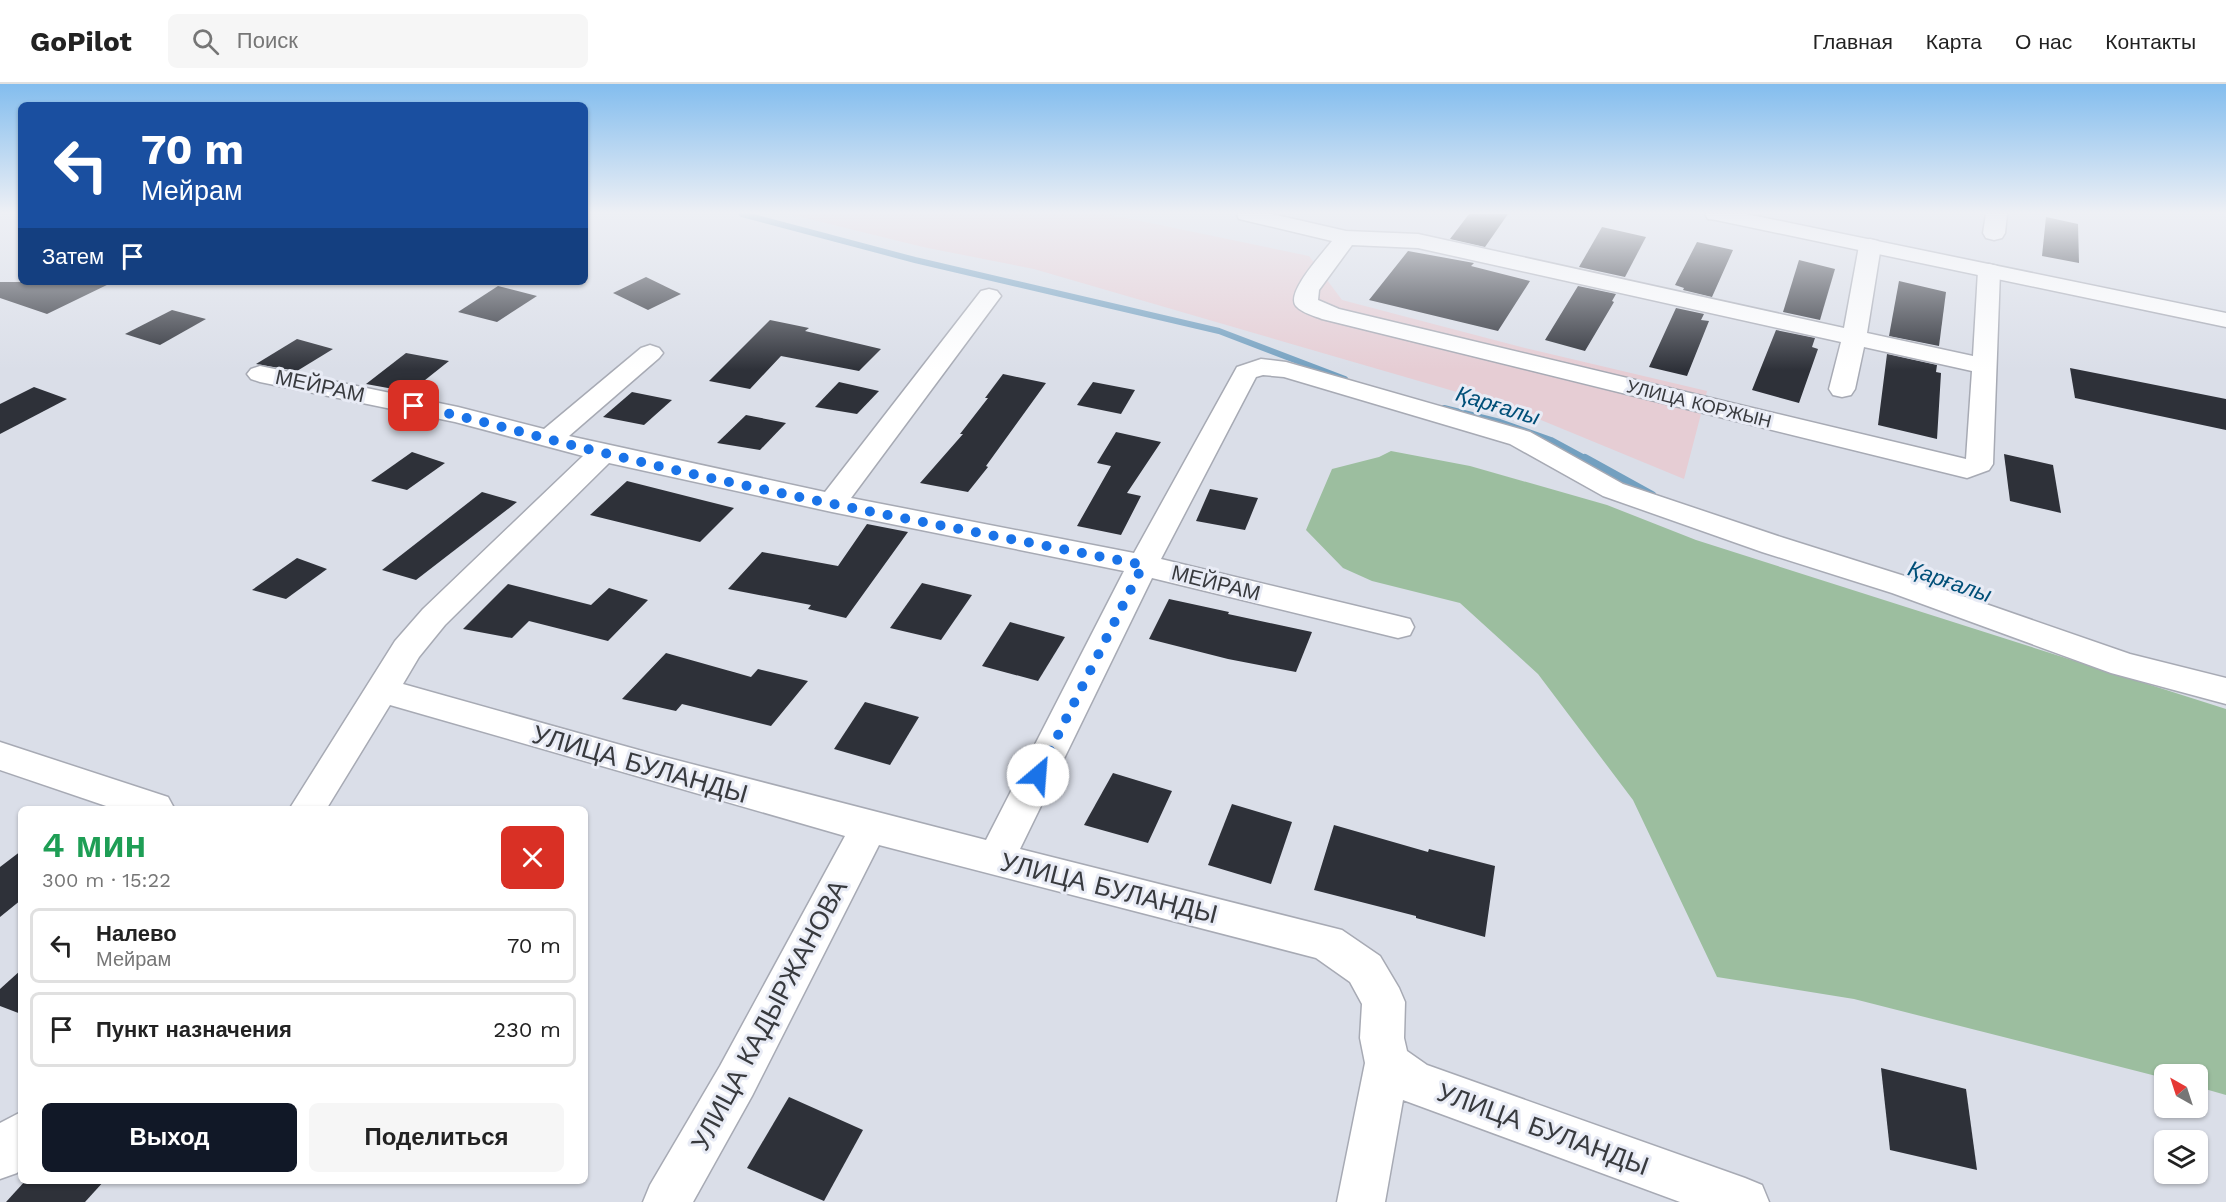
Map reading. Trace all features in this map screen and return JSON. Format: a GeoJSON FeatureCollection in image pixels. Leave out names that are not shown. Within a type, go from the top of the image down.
{"type":"FeatureCollection","features":[{"type":"Feature","properties":{"kind":"street","name":"УЛИЦА КОРЖЫН"},"geometry":{"type":"LineString","coordinates":[[1325,266],[1307,291],[1306,303],[1331,314],[1967,469],[1979,464],[1981,452],[1989,271]]}},
{"type":"Feature","properties":{"kind":"street"},"geometry":{"type":"LineString","coordinates":[[1531,266],[1984,366]]}},
{"type":"Feature","properties":{"kind":"street"},"geometry":{"type":"LineString","coordinates":[[1842,389],[1866,266]]}},
{"type":"Feature","properties":{"kind":"street"},"geometry":{"type":"LineString","coordinates":[[1966,266],[2226,320]]}},
{"type":"Feature","properties":{"kind":"street"},"geometry":{"type":"LineString","coordinates":[[832,503],[989,296]]}},
{"type":"Feature","properties":{"kind":"street"},"geometry":{"type":"LineString","coordinates":[[549,439],[650,353]]}},
{"type":"Feature","properties":{"kind":"street"},"geometry":{"type":"LineString","coordinates":[[996,859],[1143,565],[1246,372],[1261,368],[1286,370],[1520,438],[1613,490],[1773,545],[1903,586],[2123,664],[2226,692]]}},
{"type":"Feature","properties":{"kind":"street","name":"МЕЙРАМ"},"geometry":{"type":"LineString","coordinates":[[260,374],[458,415],[603,453],[832,503],[1143,565],[1398,627]]}},
{"type":"Feature","properties":{"kind":"street"},"geometry":{"type":"LineString","coordinates":[[309,806],[407,649],[434,617],[603,453]]}},
{"type":"Feature","properties":{"kind":"street","name":"УЛИЦА БУЛАНДЫ"},"geometry":{"type":"LineString","coordinates":[[381,690],[641,765],[869,827],[1327,944],[1365,969],[1384,1002],[1382,1038],[1387,1063],[1413,1082],[1745,1202]]}},
{"type":"Feature","properties":{"kind":"street"},"geometry":{"type":"LineString","coordinates":[[0,756],[148,806]]}},
{"type":"Feature","properties":{"kind":"street","name":"УЛИЦА КАДЫРЖАНОВА"},"geometry":{"type":"LineString","coordinates":[[667,1202],[736,1082],[869,827]]}},
{"type":"Feature","properties":{"kind":"street"},"geometry":{"type":"LineString","coordinates":[[1361,1202],[1387,1063]]}},
{"type":"Feature","properties":{"kind":"street"},"geometry":{"type":"LineString","coordinates":[[0,1156],[18,1139]]}},
{"type":"Feature","properties":{"kind":"shaded area"},"geometry":{"type":"Polygon","coordinates":[[[1020,266],[1317,266],[1342,300],[1521,347],[1707,391],[1684,479],[1512,408],[1020,266]]]}},
{"type":"Feature","properties":{"kind":"green space"},"geometry":{"type":"Polygon","coordinates":[[[1391,451],[1470,466],[1607,505],[1696,540],[2226,709],[2226,1095],[2208,1090],[2208,1064],[2154,1064],[2154,1075],[1854,999],[1717,977],[1633,800],[1538,674],[1460,603],[1372,581],[1343,568],[1306,530],[1332,469],[1379,457],[1391,451]]]}},
{"type":"Feature","properties":{"kind":"building"},"geometry":{"type":"Polygon","coordinates":[[[1396,266],[1472,266],[1530,281],[1498,331],[1369,300],[1396,266]]]}},
{"type":"Feature","properties":{"kind":"building"},"geometry":{"type":"Polygon","coordinates":[[[1579,266],[1631,266],[1625,277],[1579,266]]]}},
{"type":"Feature","properties":{"kind":"building"},"geometry":{"type":"Polygon","coordinates":[[[1685,266],[1726,266],[1712,297],[1683,290],[1684,288],[1675,285],[1685,266]]]}},
{"type":"Feature","properties":{"kind":"building"},"geometry":{"type":"Polygon","coordinates":[[[1797,266],[1824,266],[1835,269],[1820,320],[1783,312],[1797,266]]]}},
{"type":"Feature","properties":{"kind":"building"},"geometry":{"type":"Polygon","coordinates":[[[646,277],[681,294],[648,310],[613,293],[646,277]]]}},
{"type":"Feature","properties":{"kind":"building"},"geometry":{"type":"Polygon","coordinates":[[[1899,281],[1946,292],[1939,346],[1889,336],[1899,281]]]}},
{"type":"Feature","properties":{"kind":"building"},"geometry":{"type":"Polygon","coordinates":[[[0,282],[18,282],[18,285],[107,285],[47,314],[0,298],[0,282]]]}},
{"type":"Feature","properties":{"kind":"building"},"geometry":{"type":"Polygon","coordinates":[[[498,286],[537,296],[497,322],[458,312],[498,286]]]}},
{"type":"Feature","properties":{"kind":"building"},"geometry":{"type":"Polygon","coordinates":[[[1578,286],[1616,294],[1612,301],[1614,302],[1585,351],[1545,340],[1578,286]]]}},
{"type":"Feature","properties":{"kind":"building"},"geometry":{"type":"Polygon","coordinates":[[[1676,308],[1704,314],[1701,320],[1709,321],[1687,376],[1649,367],[1676,308]]]}},
{"type":"Feature","properties":{"kind":"building"},"geometry":{"type":"Polygon","coordinates":[[[172,310],[206,319],[160,345],[125,334],[172,310]]]}},
{"type":"Feature","properties":{"kind":"building"},"geometry":{"type":"Polygon","coordinates":[[[770,320],[809,328],[805,331],[881,349],[859,371],[781,356],[750,389],[709,381],[770,320]]]}},
{"type":"Feature","properties":{"kind":"building"},"geometry":{"type":"Polygon","coordinates":[[[1776,330],[1815,338],[1812,347],[1818,349],[1799,403],[1752,390],[1776,330]]]}},
{"type":"Feature","properties":{"kind":"building"},"geometry":{"type":"Polygon","coordinates":[[[297,339],[333,349],[297,371],[256,364],[297,339]]]}},
{"type":"Feature","properties":{"kind":"building"},"geometry":{"type":"Polygon","coordinates":[[[406,353],[449,361],[410,392],[366,384],[406,353]]]}},
{"type":"Feature","properties":{"kind":"building"},"geometry":{"type":"Polygon","coordinates":[[[1887,354],[1937,365],[1936,372],[1941,373],[1937,439],[1878,425],[1887,354]]]}},
{"type":"Feature","properties":{"kind":"building"},"geometry":{"type":"Polygon","coordinates":[[[2070,368],[2226,399],[2226,430],[2075,398],[2070,368]]]}},
{"type":"Feature","properties":{"kind":"building"},"geometry":{"type":"Polygon","coordinates":[[[1003,374],[1046,383],[986,466],[988,467],[968,492],[920,483],[963,434],[960,434],[1003,374]]]}},
{"type":"Feature","properties":{"kind":"building"},"geometry":{"type":"Polygon","coordinates":[[[839,382],[879,391],[857,414],[815,407],[839,382]]]}},
{"type":"Feature","properties":{"kind":"building"},"geometry":{"type":"Polygon","coordinates":[[[1093,382],[1135,390],[1121,414],[1077,405],[1093,382]]]}},
{"type":"Feature","properties":{"kind":"building"},"geometry":{"type":"Polygon","coordinates":[[[34,387],[67,399],[0,434],[0,404],[34,387]]]}},
{"type":"Feature","properties":{"kind":"building"},"geometry":{"type":"Polygon","coordinates":[[[632,392],[672,400],[644,425],[603,417],[632,392]]]}},
{"type":"Feature","properties":{"kind":"building"},"geometry":{"type":"Polygon","coordinates":[[[746,415],[786,423],[760,450],[717,443],[746,415]]]}},
{"type":"Feature","properties":{"kind":"building"},"geometry":{"type":"Polygon","coordinates":[[[1116,432],[1161,442],[1127,493],[1141,496],[1121,535],[1077,526],[1111,466],[1097,463],[1116,432]]]}},
{"type":"Feature","properties":{"kind":"building"},"geometry":{"type":"Polygon","coordinates":[[[412,452],[445,463],[407,490],[371,481],[412,452]]]}},
{"type":"Feature","properties":{"kind":"building"},"geometry":{"type":"Polygon","coordinates":[[[2004,454],[2053,465],[2061,513],[2010,501],[2004,454]]]}},
{"type":"Feature","properties":{"kind":"building"},"geometry":{"type":"Polygon","coordinates":[[[627,481],[734,508],[700,542],[590,515],[627,481]]]}},
{"type":"Feature","properties":{"kind":"building"},"geometry":{"type":"Polygon","coordinates":[[[1210,489],[1258,498],[1245,530],[1196,521],[1210,489]]]}},
{"type":"Feature","properties":{"kind":"building"},"geometry":{"type":"Polygon","coordinates":[[[482,492],[517,502],[416,580],[382,570],[482,492]]]}},
{"type":"Feature","properties":{"kind":"building"},"geometry":{"type":"Polygon","coordinates":[[[867,524],[908,532],[846,618],[808,609],[811,605],[728,589],[762,552],[838,566],[867,524]]]}},
{"type":"Feature","properties":{"kind":"building"},"geometry":{"type":"Polygon","coordinates":[[[297,558],[327,569],[286,599],[252,590],[297,558]]]}},
{"type":"Feature","properties":{"kind":"building"},"geometry":{"type":"Polygon","coordinates":[[[922,583],[972,595],[941,640],[890,628],[922,583]]]}},
{"type":"Feature","properties":{"kind":"building"},"geometry":{"type":"Polygon","coordinates":[[[508,584],[591,605],[609,588],[648,600],[608,641],[529,621],[512,638],[463,629],[508,584]]]}},
{"type":"Feature","properties":{"kind":"building"},"geometry":{"type":"Polygon","coordinates":[[[1169,599],[1312,632],[1296,672],[1228,659],[1149,639],[1169,599]]]}},
{"type":"Feature","properties":{"kind":"building"},"geometry":{"type":"Polygon","coordinates":[[[1010,622],[1065,637],[1038,681],[982,666],[1010,622]]]}},
{"type":"Feature","properties":{"kind":"building"},"geometry":{"type":"Polygon","coordinates":[[[666,653],[751,677],[758,669],[808,681],[771,726],[682,704],[676,711],[622,699],[666,653]]]}},
{"type":"Feature","properties":{"kind":"building"},"geometry":{"type":"Polygon","coordinates":[[[865,702],[919,717],[890,765],[834,749],[865,702]]]}},
{"type":"Feature","properties":{"kind":"building"},"geometry":{"type":"Polygon","coordinates":[[[1113,773],[1172,791],[1148,843],[1084,825],[1113,773]]]}},
{"type":"Feature","properties":{"kind":"building"},"geometry":{"type":"Polygon","coordinates":[[[1232,804],[1292,822],[1271,884],[1208,865],[1232,804]]]}},
{"type":"Feature","properties":{"kind":"building"},"geometry":{"type":"Polygon","coordinates":[[[1334,825],[1428,852],[1429,849],[1495,866],[1485,937],[1416,918],[1416,916],[1314,890],[1334,825]]]}},
{"type":"Feature","properties":{"kind":"building"},"geometry":{"type":"Polygon","coordinates":[[[18,853],[18,902],[0,917],[0,867],[18,853]]]}},
{"type":"Feature","properties":{"kind":"building"},"geometry":{"type":"Polygon","coordinates":[[[18,973],[18,1013],[0,1006],[0,989],[18,973]]]}},
{"type":"Feature","properties":{"kind":"building"},"geometry":{"type":"Polygon","coordinates":[[[1881,1068],[1966,1089],[1977,1170],[1890,1150],[1881,1068]]]}},
{"type":"Feature","properties":{"kind":"building"},"geometry":{"type":"Polygon","coordinates":[[[789,1097],[863,1130],[824,1201],[747,1168],[789,1097]]]}},
{"type":"Feature","properties":{"kind":"building"},"geometry":{"type":"Polygon","coordinates":[[[22,1184],[101,1184],[85,1202],[6,1202],[22,1184]]]}},
{"type":"Feature","properties":{"kind":"waterway","name":"Қарғалы"},"geometry":{"type":"LineString","coordinates":[[941,266],[1219,331],[1345,379]]}},
{"type":"Feature","properties":{"kind":"waterway","name":"Қарғалы"},"geometry":{"type":"LineString","coordinates":[[1444,408],[1500,422],[1551,440],[1588,460]]}},
{"type":"Feature","properties":{"kind":"waterway","name":"Қарғалы"},"geometry":{"type":"LineString","coordinates":[[1585,458],[1652,495]]}},
{"type":"Feature","properties":{"kind":"route"},"geometry":{"type":"LineString","coordinates":[[414,406],[458,415],[603,453],[832,503],[1143,565],[1038,775]]}}]}
